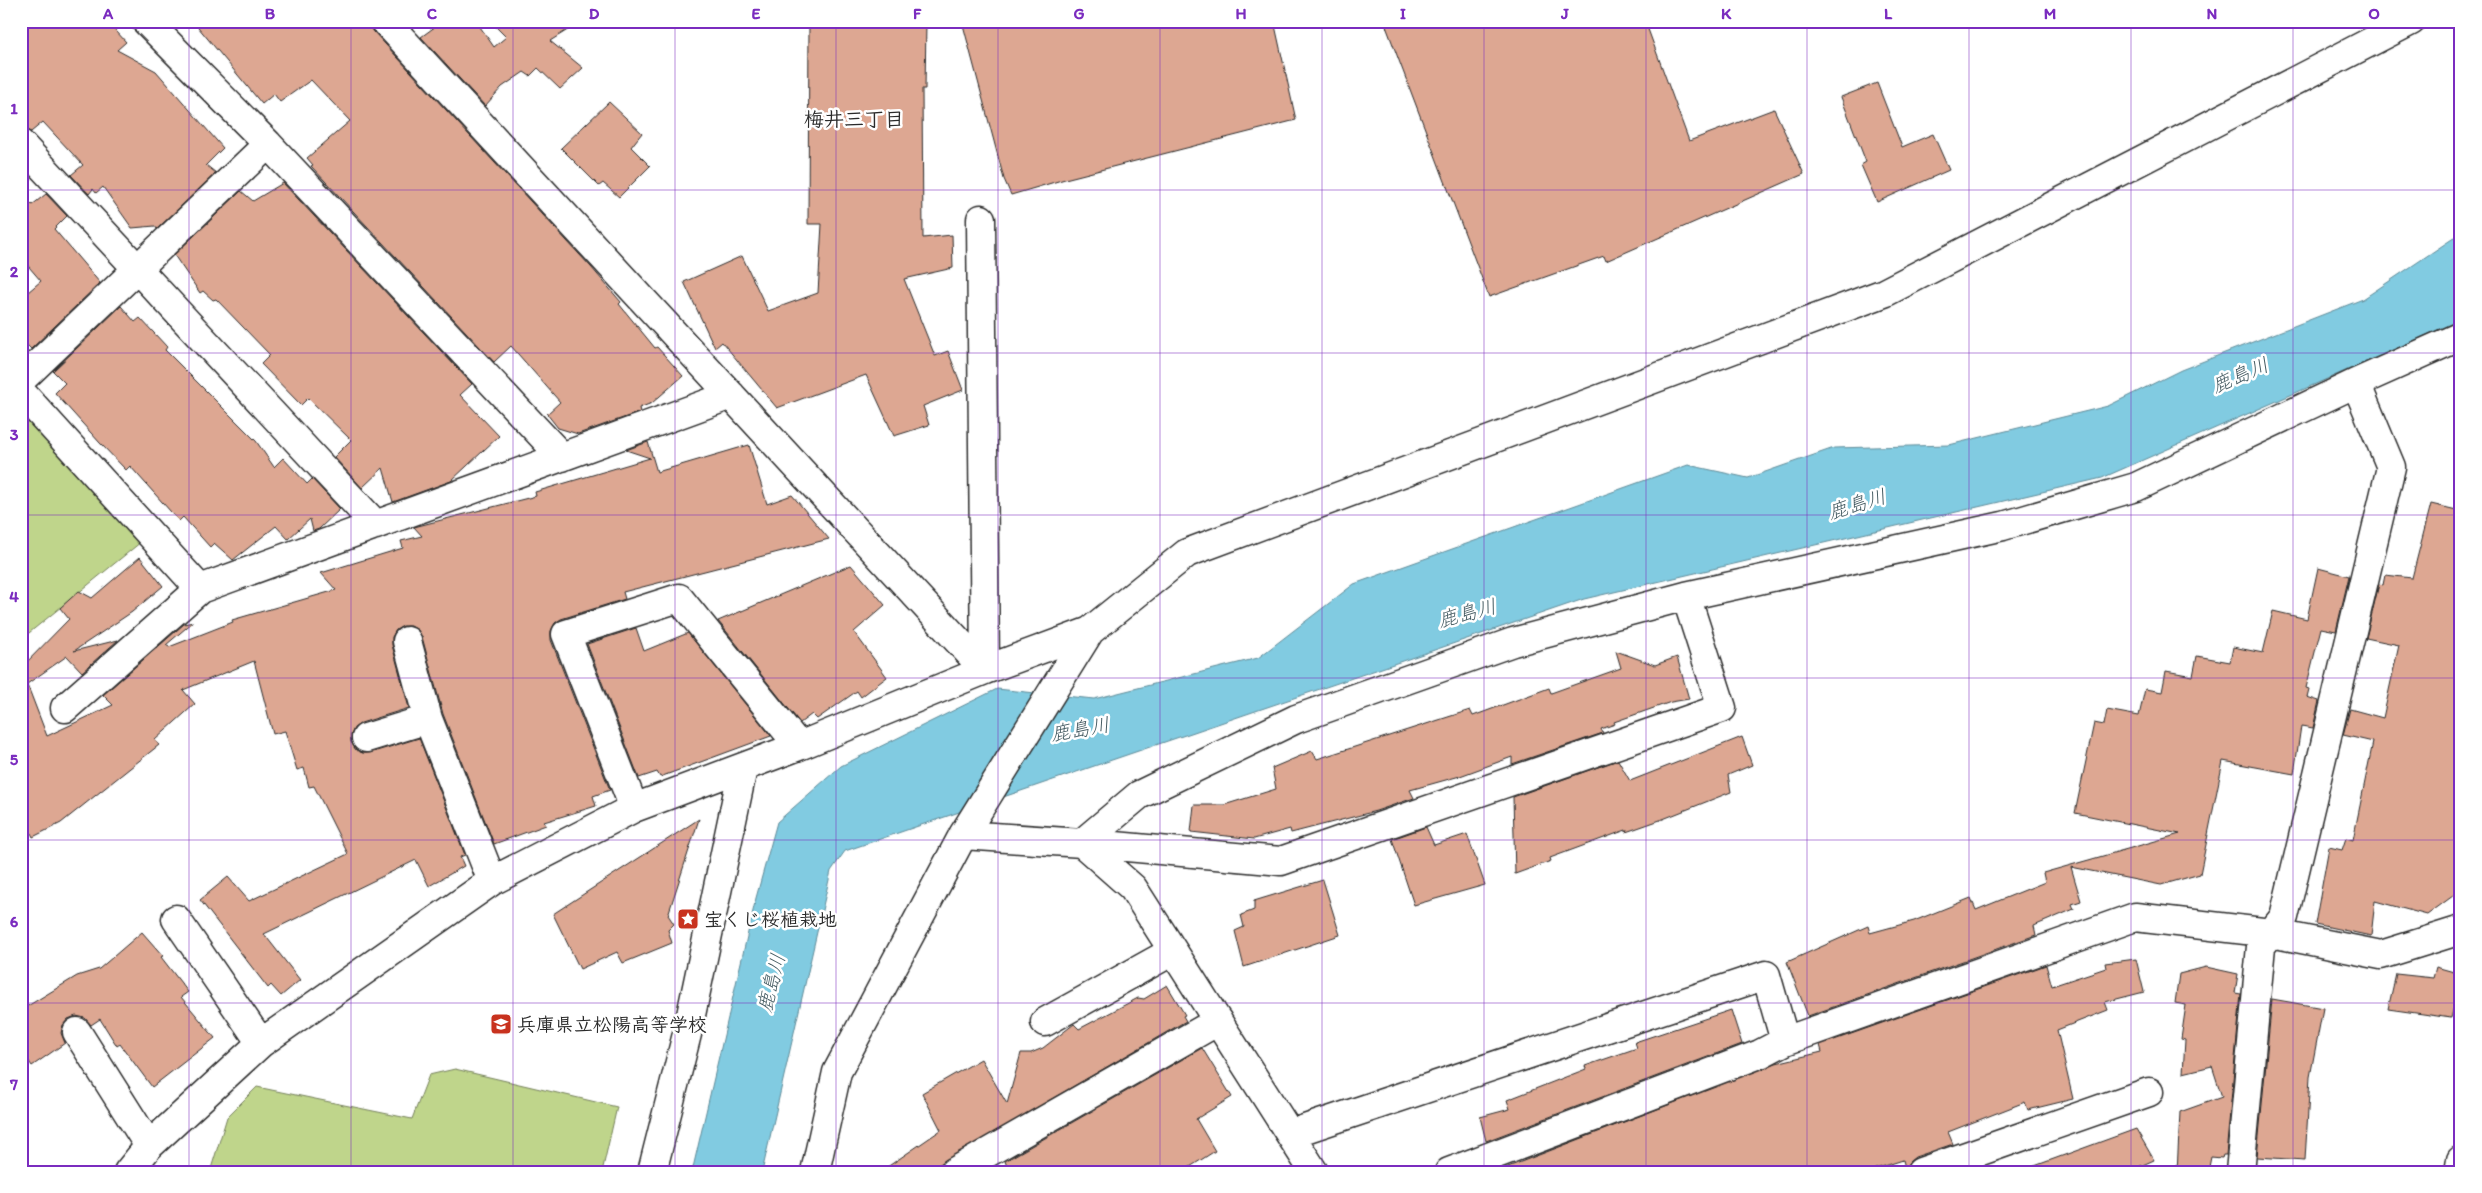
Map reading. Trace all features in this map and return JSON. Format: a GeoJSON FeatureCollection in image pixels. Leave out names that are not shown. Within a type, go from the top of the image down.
{"type":"FeatureCollection","features":[{"type":"Feature","properties":{"kind":"street"},"geometry":{"type":"LineString","coordinates":[[146,21],[268,144],[562,456]]}},
{"type":"Feature","properties":{"kind":"street"},"geometry":{"type":"LineString","coordinates":[[385,21],[985,670]]}},
{"type":"Feature","properties":{"kind":"street"},"geometry":{"type":"LineString","coordinates":[[128,1172],[149,1146],[261,1043],[492,880],[634,808],[743,768],[985,670],[1090,631],[1187,553],[1884,293],[2411,21]]}},
{"type":"Feature","properties":{"kind":"street"},"geometry":{"type":"LineString","coordinates":[[21,144],[376,525]]}},
{"type":"Feature","properties":{"kind":"street"},"geometry":{"type":"LineString","coordinates":[[21,380],[268,144]]}},
{"type":"Feature","properties":{"kind":"street"},"geometry":{"type":"LineString","coordinates":[[981,219],[985,670]]}},
{"type":"Feature","properties":{"kind":"street"},"geometry":{"type":"LineString","coordinates":[[1082,843],[1139,795],[1296,719],[1513,642],[1686,596],[2003,526],[2136,487],[2356,383],[2461,336]]}},
{"type":"Feature","properties":{"kind":"street"},"geometry":{"type":"LineString","coordinates":[[2240,1172],[2261,946],[2284,917],[2391,467],[2356,383]]}},
{"type":"Feature","properties":{"kind":"street"},"geometry":{"type":"LineString","coordinates":[[21,392],[200,589]]}},
{"type":"Feature","properties":{"kind":"street"},"geometry":{"type":"LineString","coordinates":[[65,708],[200,589],[731,395]]}},
{"type":"Feature","properties":{"kind":"street"},"geometry":{"type":"LineString","coordinates":[[963,836],[1082,843],[1281,861],[1722,708],[1686,596]]}},
{"type":"Feature","properties":{"kind":"street"},"geometry":{"type":"LineString","coordinates":[[634,808],[566,634],[679,598],[799,746]]}},
{"type":"Feature","properties":{"kind":"street"},"geometry":{"type":"LineString","coordinates":[[815,1172],[837,1072],[963,836],[1090,631]]}},
{"type":"Feature","properties":{"kind":"street"},"geometry":{"type":"LineString","coordinates":[[407,641],[428,719],[492,880]]}},
{"type":"Feature","properties":{"kind":"street"},"geometry":{"type":"LineString","coordinates":[[366,738],[428,719]]}},
{"type":"Feature","properties":{"kind":"street"},"geometry":{"type":"LineString","coordinates":[[652,1172],[688,1034],[743,768]]}},
{"type":"Feature","properties":{"kind":"street"},"geometry":{"type":"LineString","coordinates":[[1082,843],[1133,888],[1314,1172]]}},
{"type":"Feature","properties":{"kind":"street"},"geometry":{"type":"LineString","coordinates":[[1449,1172],[1760,1054],[1785,1040],[2135,917],[2271,933],[2381,955],[2461,930]]}},
{"type":"Feature","properties":{"kind":"street"},"geometry":{"type":"LineString","coordinates":[[176,919],[261,1043]]}},
{"type":"Feature","properties":{"kind":"street"},"geometry":{"type":"LineString","coordinates":[[1045,1022],[1173,950]]}},
{"type":"Feature","properties":{"kind":"street"},"geometry":{"type":"LineString","coordinates":[[1290,1134],[1766,975],[1785,1040]]}},
{"type":"Feature","properties":{"kind":"street"},"geometry":{"type":"LineString","coordinates":[[954,1172],[1218,1022]]}},
{"type":"Feature","properties":{"kind":"street"},"geometry":{"type":"LineString","coordinates":[[77,1032],[149,1146]]}},
{"type":"Feature","properties":{"kind":"street"},"geometry":{"type":"LineString","coordinates":[[1921,1172],[2148,1092]]}},
{"type":"Feature","properties":{"kind":"street"},"geometry":{"type":"LineString","coordinates":[[2459,1172],[2461,1160]]}},
{"type":"Feature","properties":{"kind":"green space"},"geometry":{"type":"Polygon","coordinates":[[[27,421],[141,542],[24,637],[21,629],[21,422],[27,421]]]}},
{"type":"Feature","properties":{"kind":"green space"},"geometry":{"type":"Polygon","coordinates":[[[455,1069],[617,1107],[602,1172],[210,1172],[227,1117],[257,1087],[412,1119],[429,1075],[455,1069]]]}},
{"type":"Feature","properties":{"kind":"water","name":"鹿島川"},"geometry":{"type":"Polygon","coordinates":[[[2461,233],[2461,320],[2102,478],[1584,599],[845,851],[831,871],[762,1172],[692,1172],[756,898],[777,822],[841,766],[997,689],[1094,699],[1258,658],[1354,584],[1688,465],[1748,478],[1834,448],[1949,445],[2108,406],[2181,370],[2363,299],[2461,233]]]}},
{"type":"Feature","properties":{"kind":"building"},"geometry":{"type":"Polygon","coordinates":[[[21,21],[107,21],[126,42],[117,50],[156,71],[223,148],[206,165],[216,173],[157,229],[155,226],[132,228],[103,187],[96,193],[93,189],[89,194],[71,175],[83,165],[43,122],[31,132],[21,129],[21,21]]]}},
{"type":"Feature","properties":{"kind":"building"},"geometry":{"type":"Polygon","coordinates":[[[193,21],[368,21],[374,32],[591,267],[621,302],[619,304],[655,348],[657,347],[683,376],[652,403],[639,408],[640,412],[578,434],[558,428],[547,414],[560,402],[511,346],[494,362],[311,166],[313,165],[307,158],[350,121],[311,80],[280,102],[274,94],[262,104],[193,21]]]}},
{"type":"Feature","properties":{"kind":"building"},"geometry":{"type":"Polygon","coordinates":[[[443,21],[476,21],[494,47],[506,37],[490,21],[582,21],[550,41],[583,68],[560,89],[538,68],[530,76],[524,72],[502,87],[485,106],[421,37],[443,21]]]}},
{"type":"Feature","properties":{"kind":"building"},"geometry":{"type":"Polygon","coordinates":[[[809,21],[926,22],[925,89],[922,89],[923,238],[952,235],[953,268],[904,279],[935,356],[948,351],[963,390],[923,406],[929,425],[894,436],[866,375],[777,408],[722,342],[715,348],[684,282],[742,256],[768,311],[818,293],[822,224],[808,224],[809,21]]]}},
{"type":"Feature","properties":{"kind":"building"},"geometry":{"type":"Polygon","coordinates":[[[962,21],[1274,21],[1296,120],[1065,179],[1011,195],[1004,179],[962,21]]]}},
{"type":"Feature","properties":{"kind":"building"},"geometry":{"type":"Polygon","coordinates":[[[1384,21],[1645,21],[1689,141],[1774,109],[1804,174],[1606,261],[1604,256],[1489,297],[1384,21]]]}},
{"type":"Feature","properties":{"kind":"building"},"geometry":{"type":"Polygon","coordinates":[[[1877,83],[1902,147],[1933,134],[1949,170],[1877,202],[1861,165],[1866,162],[1841,97],[1877,83]]]}},
{"type":"Feature","properties":{"kind":"building"},"geometry":{"type":"Polygon","coordinates":[[[609,102],[642,133],[631,147],[650,166],[619,197],[603,183],[599,186],[561,148],[609,102]]]}},
{"type":"Feature","properties":{"kind":"building"},"geometry":{"type":"Polygon","coordinates":[[[283,183],[472,384],[460,395],[499,436],[451,481],[393,502],[383,468],[362,488],[334,457],[351,440],[308,398],[301,405],[261,364],[270,355],[216,299],[213,300],[203,291],[200,293],[174,255],[241,191],[253,201],[283,183]]]}},
{"type":"Feature","properties":{"kind":"building"},"geometry":{"type":"Polygon","coordinates":[[[21,194],[32,205],[46,194],[67,216],[54,229],[100,283],[31,349],[21,339],[21,298],[41,281],[23,260],[21,262],[21,194]]]}},
{"type":"Feature","properties":{"kind":"building"},"geometry":{"type":"Polygon","coordinates":[[[121,306],[135,322],[140,318],[167,347],[165,350],[256,441],[274,467],[283,458],[307,484],[312,479],[340,509],[319,529],[313,531],[310,519],[288,539],[276,526],[233,560],[214,543],[210,547],[183,517],[179,521],[130,466],[126,470],[55,393],[65,383],[53,371],[121,306]]]}},
{"type":"Feature","properties":{"kind":"building"},"geometry":{"type":"Polygon","coordinates":[[[648,442],[657,472],[749,445],[767,504],[792,495],[829,539],[623,592],[625,599],[561,619],[555,623],[551,631],[551,640],[610,790],[593,796],[596,806],[544,822],[546,825],[494,844],[443,714],[422,637],[418,630],[411,626],[403,626],[396,630],[392,637],[392,645],[409,708],[361,723],[354,728],[351,742],[356,750],[370,753],[419,738],[465,855],[460,857],[464,866],[429,886],[416,860],[264,934],[300,980],[281,996],[271,985],[268,988],[200,900],[228,877],[249,901],[348,854],[314,786],[309,787],[304,768],[297,770],[285,731],[273,734],[254,661],[183,690],[195,704],[155,740],[159,745],[61,823],[33,837],[21,813],[21,668],[69,619],[60,608],[79,591],[92,598],[140,557],[163,586],[132,612],[74,651],[118,640],[82,672],[67,656],[27,684],[47,736],[113,705],[103,695],[184,624],[193,622],[166,645],[169,647],[233,622],[232,620],[336,590],[321,573],[403,548],[401,541],[422,536],[414,527],[536,496],[535,492],[650,458],[626,450],[648,442]]]}},
{"type":"Feature","properties":{"kind":"building"},"geometry":{"type":"Polygon","coordinates":[[[2431,504],[2461,511],[2461,890],[2427,915],[2375,901],[2371,936],[2315,924],[2329,847],[2342,850],[2346,838],[2353,840],[2373,742],[2343,735],[2350,709],[2383,718],[2399,645],[2366,638],[2379,584],[2383,585],[2385,575],[2412,578],[2431,504]]]}},
{"type":"Feature","properties":{"kind":"building"},"geometry":{"type":"Polygon","coordinates":[[[851,565],[885,605],[854,632],[887,677],[861,697],[857,691],[817,719],[812,714],[800,723],[718,621],[851,565]]]}},
{"type":"Feature","properties":{"kind":"building"},"geometry":{"type":"Polygon","coordinates":[[[2318,568],[2349,576],[2336,631],[2321,628],[2306,688],[2309,689],[2307,697],[2319,701],[2313,728],[2301,726],[2294,774],[2223,761],[2200,874],[2161,885],[2071,867],[2081,901],[2072,904],[2074,909],[2034,926],[2036,935],[1808,1016],[1787,962],[1868,926],[1870,933],[1914,921],[1971,898],[1976,910],[2045,882],[2043,873],[2180,834],[2075,813],[2094,723],[2104,725],[2107,710],[2139,716],[2145,689],[2162,692],[2166,671],[2193,676],[2197,656],[2230,662],[2233,647],[2263,653],[2273,611],[2307,619],[2318,568]]]}},
{"type":"Feature","properties":{"kind":"building"},"geometry":{"type":"Polygon","coordinates":[[[636,628],[644,651],[688,633],[771,736],[660,777],[657,772],[639,778],[587,644],[636,628]]]}},
{"type":"Feature","properties":{"kind":"building"},"geometry":{"type":"Polygon","coordinates":[[[1616,651],[1655,665],[1677,657],[1689,699],[1671,702],[1614,722],[1615,724],[1601,729],[1603,733],[1512,764],[1512,757],[1460,776],[1410,790],[1414,798],[1376,811],[1291,833],[1290,829],[1254,839],[1191,832],[1194,805],[1224,805],[1276,789],[1272,768],[1312,751],[1317,759],[1470,710],[1473,716],[1549,688],[1551,693],[1621,668],[1616,651]]]}},
{"type":"Feature","properties":{"kind":"building"},"geometry":{"type":"Polygon","coordinates":[[[1742,737],[1752,765],[1728,775],[1731,792],[1663,819],[1626,832],[1626,830],[1550,858],[1551,861],[1515,874],[1513,797],[1618,760],[1630,781],[1742,737]]]}},
{"type":"Feature","properties":{"kind":"building"},"geometry":{"type":"Polygon","coordinates":[[[699,819],[668,915],[674,924],[668,930],[672,943],[623,963],[617,952],[580,969],[553,914],[699,819]]]}},
{"type":"Feature","properties":{"kind":"building"},"geometry":{"type":"Polygon","coordinates":[[[1426,827],[1434,845],[1467,834],[1485,885],[1414,905],[1392,839],[1426,827]]]}},
{"type":"Feature","properties":{"kind":"building"},"geometry":{"type":"Polygon","coordinates":[[[1323,880],[1340,935],[1244,967],[1235,931],[1244,927],[1241,915],[1254,910],[1254,901],[1323,880]]]}},
{"type":"Feature","properties":{"kind":"building"},"geometry":{"type":"Polygon","coordinates":[[[142,932],[163,956],[161,957],[188,992],[181,997],[215,1038],[152,1087],[120,1044],[117,1046],[100,1019],[91,1025],[85,1018],[76,1016],[68,1019],[63,1025],[61,1033],[65,1043],[32,1066],[21,1050],[21,1010],[77,976],[99,969],[142,932]]]}},
{"type":"Feature","properties":{"kind":"building"},"geometry":{"type":"Polygon","coordinates":[[[2136,959],[2144,992],[2105,1002],[2108,1010],[2057,1030],[2073,1099],[2028,1110],[2025,1102],[1948,1132],[1953,1144],[1915,1157],[1909,1162],[1906,1172],[1903,1160],[1866,1172],[1495,1172],[1776,1063],[1822,1052],[1820,1045],[2046,965],[2052,986],[2106,968],[2105,963],[2136,959]]]}},
{"type":"Feature","properties":{"kind":"building"},"geometry":{"type":"Polygon","coordinates":[[[2206,967],[2238,974],[2235,993],[2241,994],[2226,1155],[2223,1155],[2222,1158],[2211,1157],[2208,1172],[2177,1172],[2180,1112],[2222,1097],[2212,1066],[2183,1073],[2185,1040],[2181,1039],[2186,1005],[2175,1003],[2179,974],[2206,967]]]}},
{"type":"Feature","properties":{"kind":"building"},"geometry":{"type":"Polygon","coordinates":[[[2436,967],[2461,974],[2461,996],[2456,999],[2451,1018],[2388,1009],[2396,974],[2433,978],[2436,967]]]}},
{"type":"Feature","properties":{"kind":"building"},"geometry":{"type":"Polygon","coordinates":[[[1167,985],[1185,1015],[1183,1016],[1186,1021],[926,1172],[880,1172],[941,1130],[922,1093],[981,1059],[1007,1104],[1021,1053],[1031,1053],[1043,1048],[1074,1024],[1079,1029],[1138,998],[1144,999],[1167,985]]]}},
{"type":"Feature","properties":{"kind":"building"},"geometry":{"type":"Polygon","coordinates":[[[2272,999],[2323,1008],[2310,1077],[2305,1160],[2257,1157],[2272,999]]]}},
{"type":"Feature","properties":{"kind":"building"},"geometry":{"type":"Polygon","coordinates":[[[1731,1010],[1742,1044],[1486,1141],[1480,1117],[1510,1109],[1507,1100],[1586,1069],[1585,1066],[1637,1048],[1635,1042],[1731,1010]]]}},
{"type":"Feature","properties":{"kind":"building"},"geometry":{"type":"Polygon","coordinates":[[[1202,1048],[1232,1097],[1196,1119],[1215,1151],[1182,1172],[1009,1172],[1005,1161],[1202,1048]]]}},
{"type":"Feature","properties":{"kind":"building"},"geometry":{"type":"Polygon","coordinates":[[[2136,1129],[2154,1160],[2127,1172],[2030,1172],[2029,1168],[2136,1129]]]}},
{"type":"Feature","properties":{"kind":"place","name":"宝くじ桜植栽地"},"geometry":{"type":"Point","coordinates":[688,919]}},
{"type":"Feature","properties":{"kind":"place","name":"兵庫県立松陽高等学校"},"geometry":{"type":"Point","coordinates":[501,1024]}},
{"type":"Feature","properties":{"kind":"district","name":"梅井三丁目"},"geometry":{"type":"Point","coordinates":[854,119]}}]}
